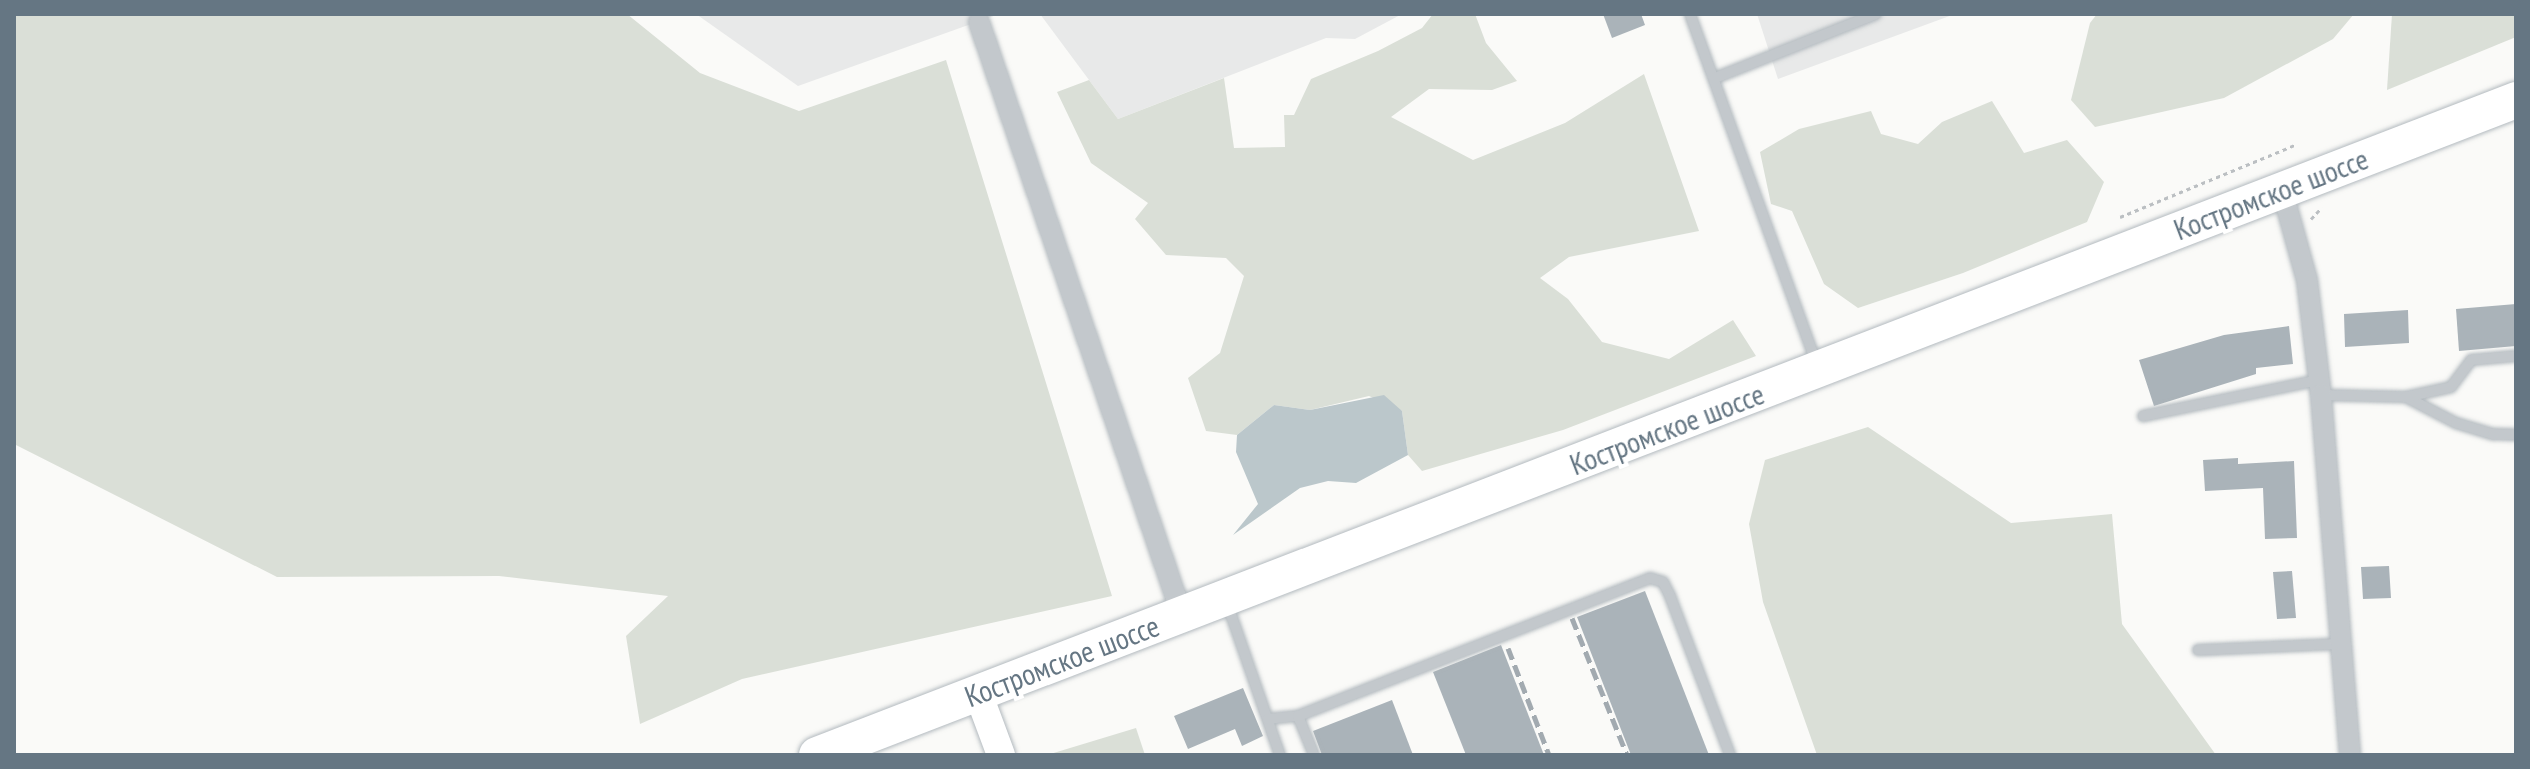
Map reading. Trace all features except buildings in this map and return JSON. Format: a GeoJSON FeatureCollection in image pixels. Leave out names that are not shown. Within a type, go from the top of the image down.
{"type":"FeatureCollection","features":[{"type":"Feature","properties":{"kind":"highway","name":"Костромское шоссе"},"geometry":{"type":"LineString","coordinates":[[817,755],[2516,100]]}},
{"type":"Feature","properties":{"kind":"street"},"geometry":{"type":"LineString","coordinates":[[978,18],[1182,615]]}},
{"type":"Feature","properties":{"kind":"street"},"geometry":{"type":"LineString","coordinates":[[2282,190],[2307,280],[2320,388],[2338,644],[2350,755]]}},
{"type":"Feature","properties":{"kind":"street"},"geometry":{"type":"LineString","coordinates":[[978,693],[1001,755]]}},
{"type":"Feature","properties":{"kind":"lane"},"geometry":{"type":"LineString","coordinates":[[1690,14],[1819,371]]}},
{"type":"Feature","properties":{"kind":"lane"},"geometry":{"type":"LineString","coordinates":[[1715,78],[1876,14]]}},
{"type":"Feature","properties":{"kind":"lane"},"geometry":{"type":"LineString","coordinates":[[2143,416],[2320,388],[2406,397],[2451,387],[2471,360],[2516,356]]}},
{"type":"Feature","properties":{"kind":"lane"},"geometry":{"type":"LineString","coordinates":[[2406,397],[2456,423],[2516,435]]}},
{"type":"Feature","properties":{"kind":"lane"},"geometry":{"type":"LineString","coordinates":[[1268,719],[1298,716],[1650,578],[1663,582],[1670,596],[1730,755]]}},
{"type":"Feature","properties":{"kind":"lane"},"geometry":{"type":"LineString","coordinates":[[1225,598],[1280,755]]}},
{"type":"Feature","properties":{"kind":"lane"},"geometry":{"type":"LineString","coordinates":[[2198,650],[2338,644]]}},
{"type":"Feature","properties":{"kind":"lane"},"geometry":{"type":"LineString","coordinates":[[1298,716],[1314,755]]}},
{"type":"Feature","properties":{"kind":"path"},"geometry":{"type":"LineString","coordinates":[[2120,217],[2297,144]]}},
{"type":"Feature","properties":{"kind":"shaded area"},"geometry":{"type":"Polygon","coordinates":[[[14,14],[627,14],[700,73],[799,111],[946,60],[1112,596],[742,679],[640,724],[626,636],[668,596],[499,576],[277,577],[14,444],[14,14]]]}},
{"type":"Feature","properties":{"kind":"shaded area"},"geometry":{"type":"Polygon","coordinates":[[[696,14],[999,14],[798,86],[696,14]]]}},
{"type":"Feature","properties":{"kind":"shaded area"},"geometry":{"type":"Polygon","coordinates":[[[1040,14],[1402,14],[1355,39],[1326,38],[1118,119],[1040,14]]]}},
{"type":"Feature","properties":{"kind":"shaded area"},"geometry":{"type":"Polygon","coordinates":[[[1433,14],[1475,14],[1486,43],[1517,81],[1492,90],[1429,89],[1391,117],[1473,160],[1565,123],[1644,74],[1699,231],[1569,257],[1540,278],[1568,299],[1602,342],[1669,359],[1733,320],[1756,356],[1563,430],[1422,471],[1408,455],[1402,411],[1369,396],[1310,410],[1274,405],[1237,435],[1206,431],[1188,378],[1220,353],[1244,276],[1226,258],[1166,255],[1135,219],[1148,203],[1091,163],[1057,92],[1089,80],[1118,119],[1224,78],[1234,148],[1285,147],[1284,115],[1294,115],[1311,79],[1378,51],[1422,28],[1433,14]]]}},
{"type":"Feature","properties":{"kind":"shaded area"},"geometry":{"type":"Polygon","coordinates":[[[1757,14],[1955,14],[1778,79],[1757,14]]]}},
{"type":"Feature","properties":{"kind":"shaded area"},"geometry":{"type":"Polygon","coordinates":[[[2097,14],[2354,14],[2333,39],[2224,98],[2095,127],[2071,100],[2090,23],[2097,14]]]}},
{"type":"Feature","properties":{"kind":"shaded area"},"geometry":{"type":"Polygon","coordinates":[[[2392,14],[2516,14],[2516,37],[2387,90],[2392,14]]]}},
{"type":"Feature","properties":{"kind":"shaded area"},"geometry":{"type":"Polygon","coordinates":[[[1992,101],[2024,153],[2067,140],[2104,182],[2087,222],[1963,273],[1858,308],[1824,284],[1792,211],[1771,204],[1760,152],[1799,129],[1871,111],[1881,134],[1918,144],[1942,122],[1992,101]]]}},
{"type":"Feature","properties":{"kind":"shaded area"},"geometry":{"type":"Polygon","coordinates":[[[1384,395],[1402,411],[1408,455],[1356,483],[1328,481],[1300,488],[1233,535],[1258,504],[1236,452],[1237,435],[1274,405],[1310,410],[1384,395]]]}},
{"type":"Feature","properties":{"kind":"shaded area"},"geometry":{"type":"Polygon","coordinates":[[[1868,427],[2011,523],[2112,514],[2122,624],[2216,755],[1817,755],[1763,602],[1749,524],[1765,460],[1868,427]]]}},
{"type":"Feature","properties":{"kind":"shaded area"},"geometry":{"type":"Polygon","coordinates":[[[1136,728],[1145,755],[1047,755],[1136,728]]]}},
{"type":"Feature","properties":{"kind":"railway"},"geometry":{"type":"LineString","coordinates":[[1572,618],[1627,755]]}},
{"type":"Feature","properties":{"kind":"railway"},"geometry":{"type":"LineString","coordinates":[[1508,648],[1549,755]]}}]}
